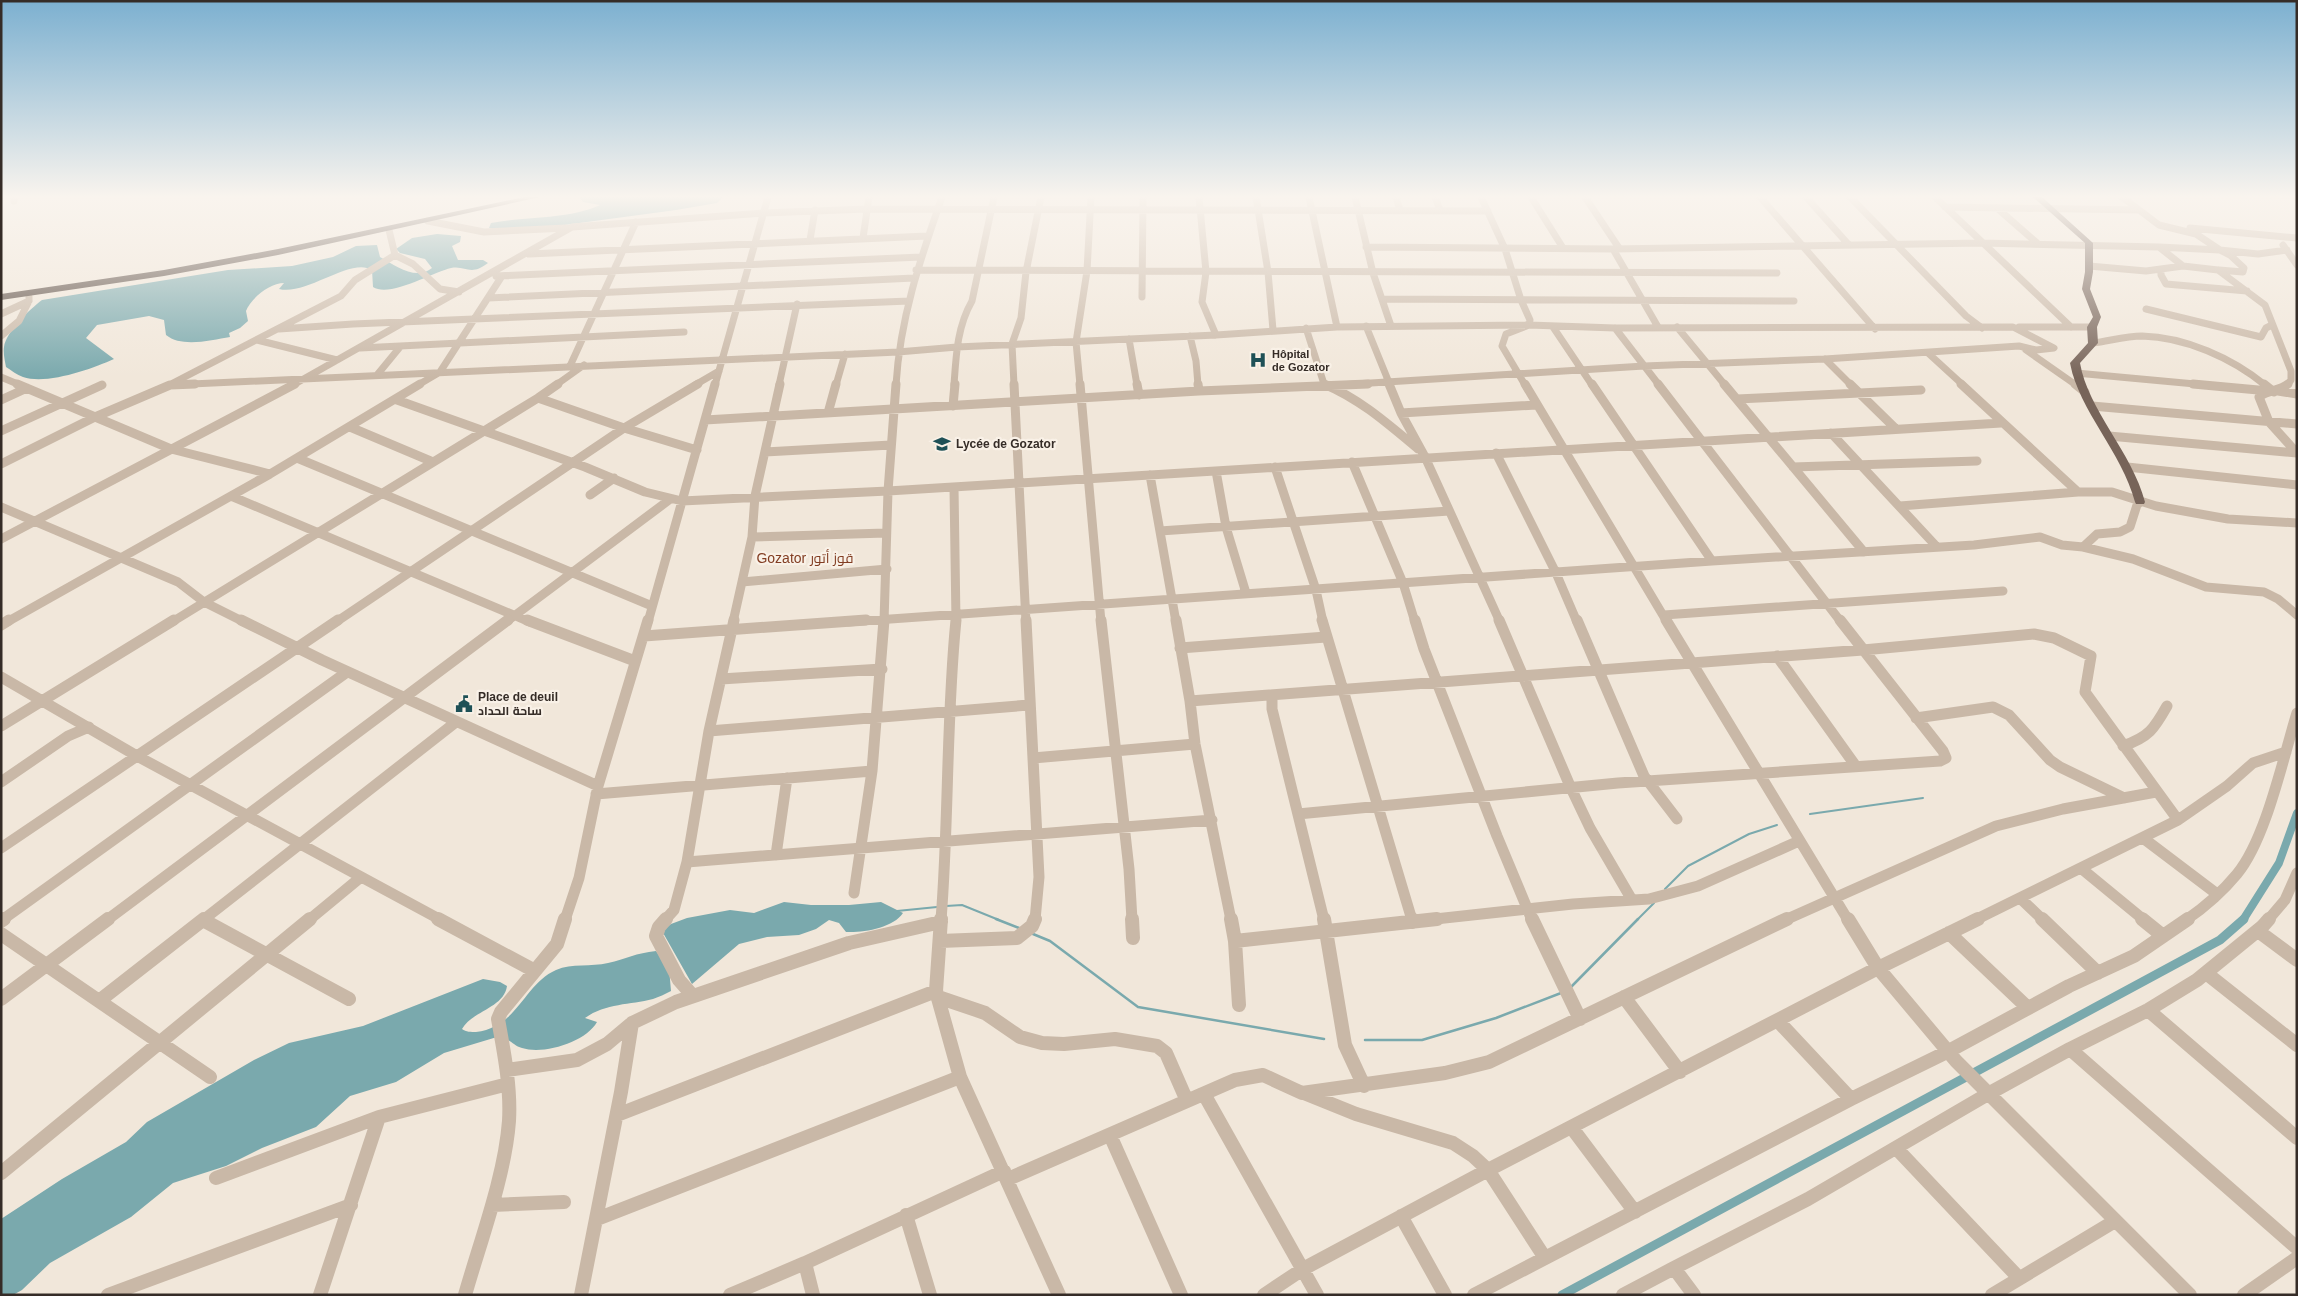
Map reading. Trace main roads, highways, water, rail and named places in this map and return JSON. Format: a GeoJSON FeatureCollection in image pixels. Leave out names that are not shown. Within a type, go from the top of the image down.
{"type":"FeatureCollection","features":[{"type":"Feature","properties":{"kind":"highway"},"geometry":{"type":"LineString","coordinates":[[3,296],[29,297],[248,257]]}},
{"type":"Feature","properties":{"kind":"main road"},"geometry":{"type":"LineString","coordinates":[[2090,257],[2086,289],[2097,317],[2092,327],[2093,343],[2075,362],[2076,373],[2092,406],[2127,467],[2138,492],[2140,502]]}},
{"type":"Feature","properties":{"kind":"water"},"geometry":{"type":"Polygon","coordinates":[[[331,257],[381,257],[406,271],[419,273],[426,272],[432,268],[425,259],[419,257],[457,257],[458,260],[483,260],[488,263],[472,270],[456,267],[443,270],[400,287],[380,290],[373,287],[372,270],[363,267],[352,268],[315,283],[290,290],[279,289],[284,283],[267,288],[248,306],[246,311],[248,321],[240,328],[229,333],[230,337],[197,342],[180,341],[166,335],[164,320],[149,316],[97,325],[86,338],[114,359],[94,367],[69,375],[33,379],[16,374],[6,367],[4,349],[9,335],[25,315],[42,300],[228,270],[292,266],[331,257]]]}},
{"type":"Feature","properties":{"kind":"water"},"geometry":{"type":"Polygon","coordinates":[[[784,902],[811,905],[849,905],[881,902],[903,913],[885,926],[861,932],[846,932],[839,923],[829,920],[816,929],[799,935],[767,937],[739,944],[692,984],[662,931],[671,924],[687,918],[730,910],[754,913],[784,902]]]}},
{"type":"Feature","properties":{"kind":"water"},"geometry":{"type":"Polygon","coordinates":[[[656,951],[669,968],[671,991],[653,999],[610,1007],[593,1013],[585,1018],[597,1022],[592,1029],[564,1045],[531,1050],[522,1048],[505,1038],[497,1037],[444,1053],[396,1082],[350,1096],[316,1127],[262,1148],[226,1166],[173,1183],[131,1217],[50,1263],[22,1290],[13,1295],[1,1295],[1,1219],[62,1179],[126,1142],[147,1122],[254,1060],[289,1043],[363,1026],[483,979],[500,982],[507,986],[505,993],[494,1005],[473,1018],[462,1029],[476,1032],[502,1022],[545,976],[556,970],[608,963],[656,951]]]}},
{"type":"Feature","properties":{"kind":"waterway"},"geometry":{"type":"LineString","coordinates":[[1810,814],[1923,798]]}},
{"type":"Feature","properties":{"kind":"waterway"},"geometry":{"type":"LineString","coordinates":[[2243,920],[2279,863],[2297,813]]}},
{"type":"Feature","properties":{"kind":"waterway"},"geometry":{"type":"LineString","coordinates":[[1665,889],[1688,866],[1749,834],[1777,825]]}},
{"type":"Feature","properties":{"kind":"waterway"},"geometry":{"type":"LineString","coordinates":[[1638,919],[1654,903]]}},
{"type":"Feature","properties":{"kind":"waterway"},"geometry":{"type":"LineString","coordinates":[[946,906],[962,905],[999,920]]}},
{"type":"Feature","properties":{"kind":"waterway"},"geometry":{"type":"LineString","coordinates":[[897,911],[937,907]]}},
{"type":"Feature","properties":{"kind":"waterway"},"geometry":{"type":"LineString","coordinates":[[996,919],[1019,928]]}},
{"type":"Feature","properties":{"kind":"waterway"},"geometry":{"type":"LineString","coordinates":[[1571,987],[1638,919]]}},
{"type":"Feature","properties":{"kind":"waterway"},"geometry":{"type":"LineString","coordinates":[[1562,1295],[2220,940],[2243,920]]}},
{"type":"Feature","properties":{"kind":"waterway"},"geometry":{"type":"LineString","coordinates":[[1033,934],[1050,941],[1138,1007],[1324,1039]]}},
{"type":"Feature","properties":{"kind":"waterway"},"geometry":{"type":"LineString","coordinates":[[1365,1040],[1422,1040],[1496,1018],[1561,993]]}},
{"type":"Feature","properties":{"kind":"place","name":"Hôpital de Gozator"},"geometry":{"type":"Point","coordinates":[1258,360]}},
{"type":"Feature","properties":{"kind":"place","name":"Lycée de Gozator"},"geometry":{"type":"Point","coordinates":[942,444]}},
{"type":"Feature","properties":{"kind":"place","name":"Place de deuil ساحة الحداد"},"geometry":{"type":"Point","coordinates":[464,704]}},
{"type":"Feature","properties":{"kind":"district","name":"Gozator قوز أتور"},"geometry":{"type":"Point","coordinates":[805,558]}}]}
